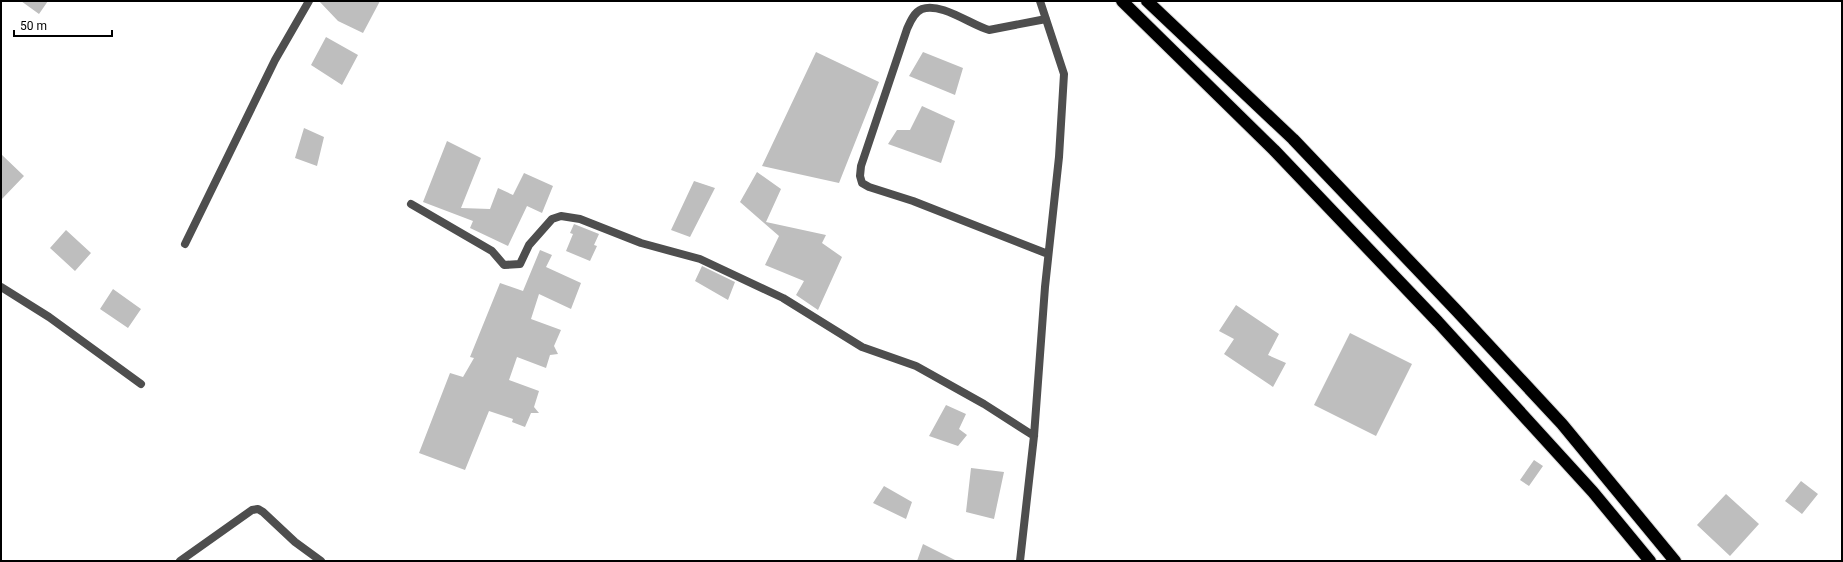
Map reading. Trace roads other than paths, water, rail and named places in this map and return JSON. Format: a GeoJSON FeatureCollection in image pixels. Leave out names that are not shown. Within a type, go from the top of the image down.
{"type":"FeatureCollection","features":[{"type":"Feature","properties":{"kind":"highway"},"geometry":{"type":"LineString","coordinates":[[1122,1],[1274,150],[1438,322],[1593,492],[1650,561]]}},
{"type":"Feature","properties":{"kind":"highway"},"geometry":{"type":"LineString","coordinates":[[1147,1],[1293,138],[1456,310],[1562,424],[1675,561]]}},
{"type":"Feature","properties":{"kind":"street"},"geometry":{"type":"LineString","coordinates":[[185,244],[275,60],[309,1]]}},
{"type":"Feature","properties":{"kind":"street"},"geometry":{"type":"LineString","coordinates":[[1020,561],[1034,436],[1048,254],[1059,158],[1064,74],[1040,1]]}},
{"type":"Feature","properties":{"kind":"street"},"geometry":{"type":"LineString","coordinates":[[1046,19],[989,30],[980,28],[955,14],[934,8],[921,9],[913,17],[907,29],[861,166],[860,176],[862,183],[869,187],[913,201],[1048,254]]}},
{"type":"Feature","properties":{"kind":"street"},"geometry":{"type":"LineString","coordinates":[[411,204],[492,251],[504,265],[520,264],[529,245],[552,219],[561,216],[580,219],[641,242],[700,259],[783,298],[862,347],[916,366],[984,404],[1034,436]]}},
{"type":"Feature","properties":{"kind":"street"},"geometry":{"type":"LineString","coordinates":[[1,287],[49,317],[141,384]]}},
{"type":"Feature","properties":{"kind":"street"},"geometry":{"type":"LineString","coordinates":[[180,561],[252,510],[258,509],[295,542],[321,561]]}}]}
